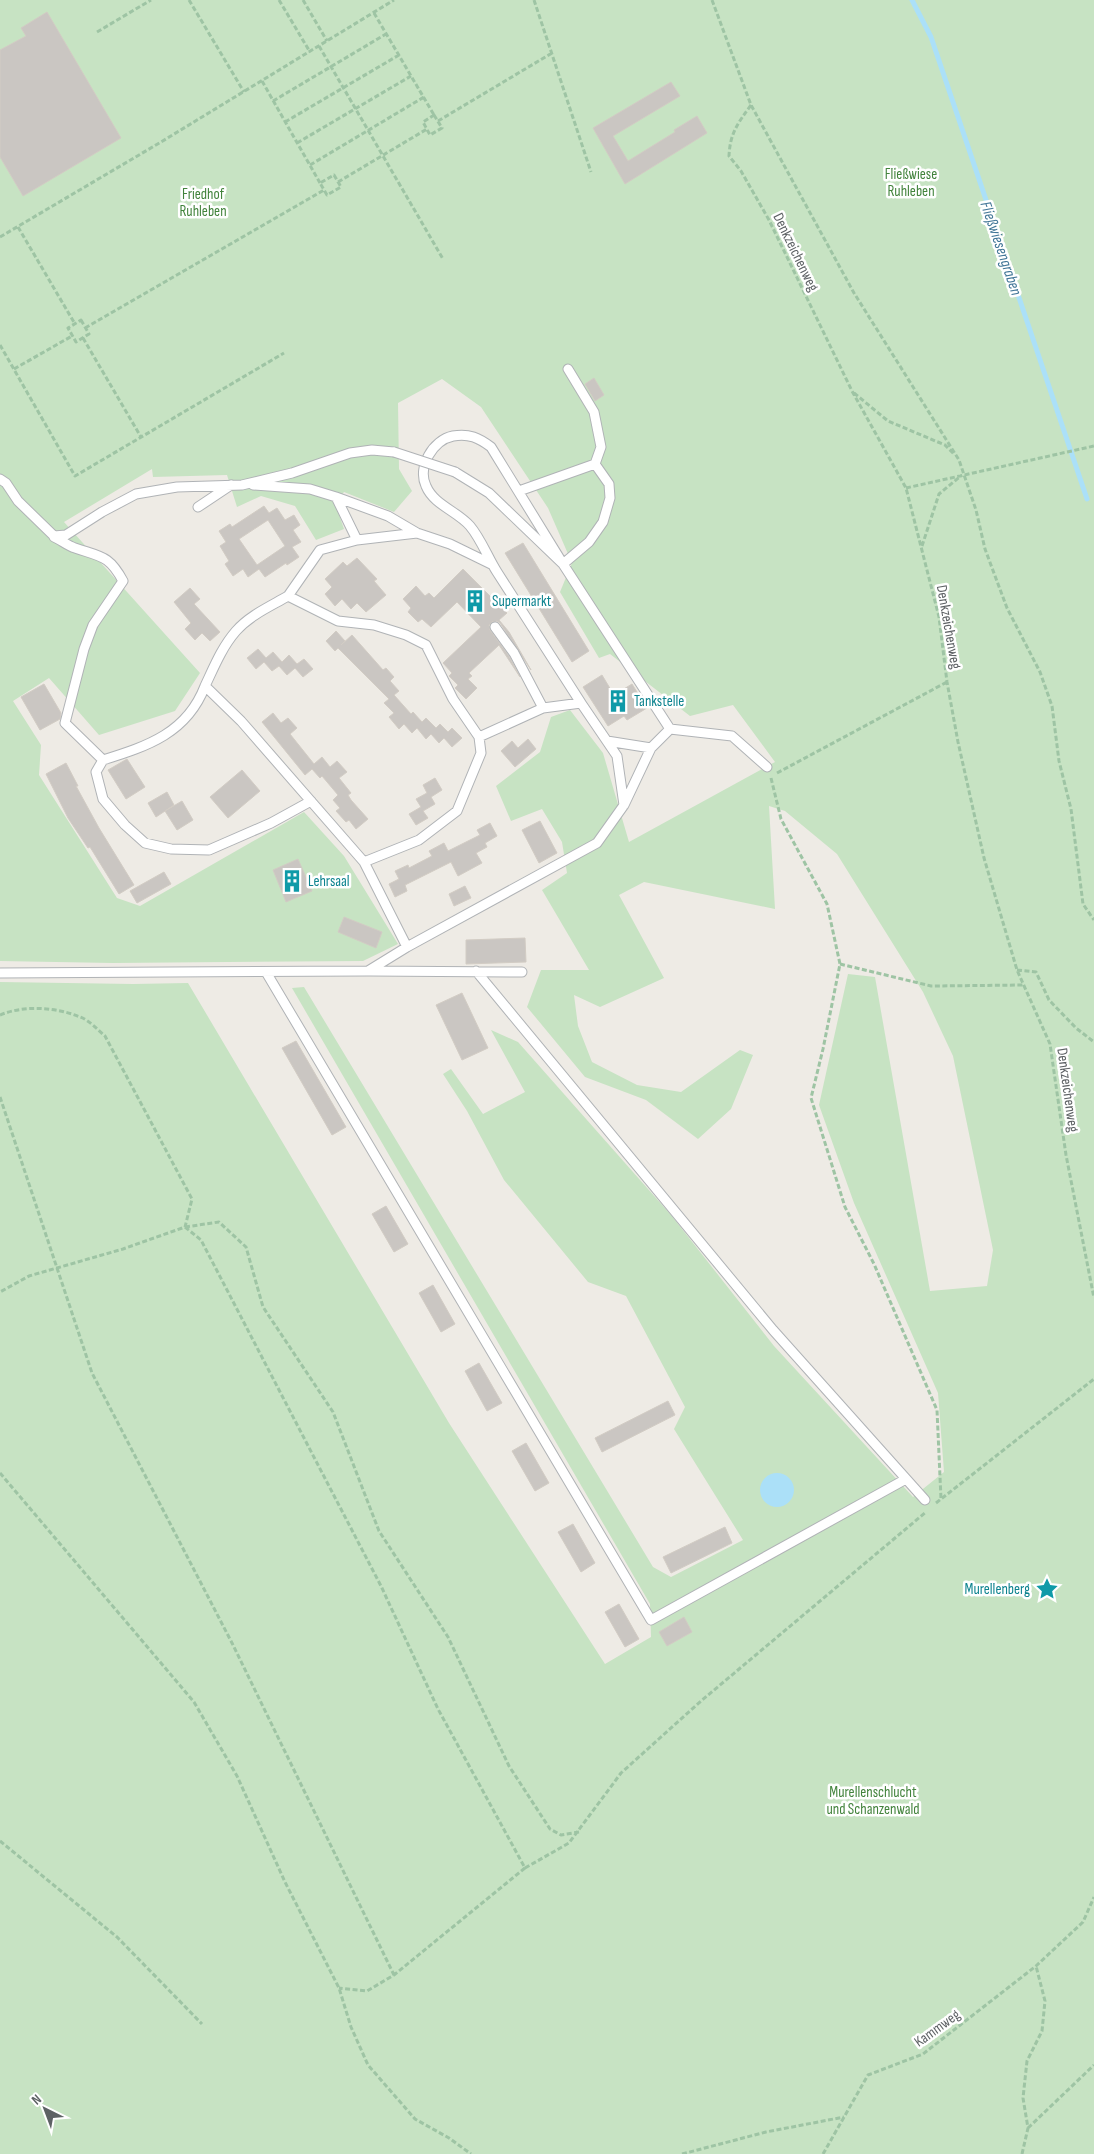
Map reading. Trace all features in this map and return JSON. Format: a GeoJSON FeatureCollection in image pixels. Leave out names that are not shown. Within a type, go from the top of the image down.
{"type":"FeatureCollection","features":[{"type":"Feature","properties":{"kind":"lane"},"geometry":{"type":"LineString","coordinates":[[568,370],[594,412],[601,446],[595,464]]}},
{"type":"Feature","properties":{"kind":"lane"},"geometry":{"type":"LineString","coordinates":[[624,805],[617,756],[492,565],[471,527],[440,504],[426,487],[422,473],[429,455],[438,444],[450,436],[464,434],[478,437],[492,447],[563,564],[670,729]]}},
{"type":"Feature","properties":{"kind":"lane"},"geometry":{"type":"LineString","coordinates":[[54,536],[66,535],[102,512],[136,494],[176,486],[242,484],[292,473],[350,452],[372,450],[394,452],[455,472],[489,493],[563,564]]}},
{"type":"Feature","properties":{"kind":"lane"},"geometry":{"type":"LineString","coordinates":[[519,491],[595,464]]}},
{"type":"Feature","properties":{"kind":"lane"},"geometry":{"type":"LineString","coordinates":[[563,564],[589,542],[603,522],[610,498],[609,484],[595,464]]}},
{"type":"Feature","properties":{"kind":"lane"},"geometry":{"type":"LineString","coordinates":[[0,478],[6,483],[18,501],[54,536],[73,548],[98,554],[114,566],[123,581],[93,625],[84,649],[65,723],[104,760]]}},
{"type":"Feature","properties":{"kind":"lane"},"geometry":{"type":"LineString","coordinates":[[242,484],[310,489],[336,497],[388,516],[416,533],[450,544],[492,565]]}},
{"type":"Feature","properties":{"kind":"lane"},"geometry":{"type":"LineString","coordinates":[[198,507],[231,485]]}},
{"type":"Feature","properties":{"kind":"lane"},"geometry":{"type":"LineString","coordinates":[[336,497],[358,540]]}},
{"type":"Feature","properties":{"kind":"lane"},"geometry":{"type":"LineString","coordinates":[[311,801],[271,823],[209,850],[171,849],[145,843],[125,825],[103,799],[96,772],[104,760],[143,748],[164,736],[190,715],[199,702],[220,656],[236,631],[258,613],[288,596],[320,550],[358,540],[416,533]]}},
{"type":"Feature","properties":{"kind":"lane"},"geometry":{"type":"LineString","coordinates":[[288,596],[338,621],[374,625],[406,635],[426,645],[453,699],[479,737],[481,754],[457,811],[419,840],[364,862]]}},
{"type":"Feature","properties":{"kind":"lane"},"geometry":{"type":"LineString","coordinates":[[495,627],[514,653],[543,708]]}},
{"type":"Feature","properties":{"kind":"lane"},"geometry":{"type":"LineString","coordinates":[[205,686],[241,721],[364,862],[408,947]]}},
{"type":"Feature","properties":{"kind":"lane"},"geometry":{"type":"LineString","coordinates":[[479,737],[543,708],[581,703]]}},
{"type":"Feature","properties":{"kind":"lane"},"geometry":{"type":"LineString","coordinates":[[368,971],[408,947],[597,844],[624,805],[652,748],[670,729]]}},
{"type":"Feature","properties":{"kind":"lane"},"geometry":{"type":"LineString","coordinates":[[670,729],[732,736],[767,767]]}},
{"type":"Feature","properties":{"kind":"lane"},"geometry":{"type":"LineString","coordinates":[[607,741],[652,748]]}},
{"type":"Feature","properties":{"kind":"lane"},"geometry":{"type":"LineString","coordinates":[[476,971],[772,1330],[926,1500]]}},
{"type":"Feature","properties":{"kind":"lane"},"geometry":{"type":"LineString","coordinates":[[266,972],[651,1620],[906,1479]]}},
{"type":"Feature","properties":{"kind":"lane"},"geometry":{"type":"LineString","coordinates":[[0,973],[522,972]]}},
{"type":"Feature","properties":{"kind":"path"},"geometry":{"type":"LineString","coordinates":[[97,32],[150,0]]}},
{"type":"Feature","properties":{"kind":"path"},"geometry":{"type":"LineString","coordinates":[[189,0],[244,92]]}},
{"type":"Feature","properties":{"kind":"path"},"geometry":{"type":"LineString","coordinates":[[279,0],[310,52]]}},
{"type":"Feature","properties":{"kind":"path"},"geometry":{"type":"LineString","coordinates":[[303,0],[327,41]]}},
{"type":"Feature","properties":{"kind":"path"},"geometry":{"type":"LineString","coordinates":[[0,237],[244,92],[394,0]]}},
{"type":"Feature","properties":{"kind":"path"},"geometry":{"type":"LineString","coordinates":[[534,0],[591,172]]}},
{"type":"Feature","properties":{"kind":"path"},"geometry":{"type":"LineString","coordinates":[[712,0],[751,105],[854,293],[959,460],[976,510],[985,549],[1006,608],[1040,672],[1052,706],[1059,761],[1070,809],[1083,904],[1094,920]]}},
{"type":"Feature","properties":{"kind":"path"},"geometry":{"type":"LineString","coordinates":[[374,13],[442,128],[430,135],[423,122],[434,115]]}},
{"type":"Feature","properties":{"kind":"path"},"geometry":{"type":"LineString","coordinates":[[274,101],[386,34]]}},
{"type":"Feature","properties":{"kind":"path"},"geometry":{"type":"LineString","coordinates":[[319,46],[443,259]]}},
{"type":"Feature","properties":{"kind":"path"},"geometry":{"type":"LineString","coordinates":[[438,121],[552,54]]}},
{"type":"Feature","properties":{"kind":"path"},"geometry":{"type":"LineString","coordinates":[[285,122],[398,55]]}},
{"type":"Feature","properties":{"kind":"path"},"geometry":{"type":"LineString","coordinates":[[297,142],[411,76]]}},
{"type":"Feature","properties":{"kind":"path"},"geometry":{"type":"LineString","coordinates":[[262,81],[274,101],[285,122],[324,190],[328,195],[341,187],[334,175],[320,183]]}},
{"type":"Feature","properties":{"kind":"path"},"geometry":{"type":"LineString","coordinates":[[310,165],[424,97]]}},
{"type":"Feature","properties":{"kind":"path","name":"Denkzeichenweg"},"geometry":{"type":"LineString","coordinates":[[751,105],[737,125],[730,140],[729,156],[741,171],[769,220],[852,391],[906,488],[939,617],[947,682],[958,742],[984,858],[1017,970],[1050,1044],[1066,1155],[1094,1298]]}},
{"type":"Feature","properties":{"kind":"path"},"geometry":{"type":"LineString","coordinates":[[338,182],[427,129]]}},
{"type":"Feature","properties":{"kind":"path"},"geometry":{"type":"LineString","coordinates":[[85,328],[324,190]]}},
{"type":"Feature","properties":{"kind":"path"},"geometry":{"type":"LineString","coordinates":[[18,227],[75,324]]}},
{"type":"Feature","properties":{"kind":"path"},"geometry":{"type":"LineString","coordinates":[[81,320],[89,334],[76,342],[68,328],[75,324],[81,320]]}},
{"type":"Feature","properties":{"kind":"path"},"geometry":{"type":"LineString","coordinates":[[14,369],[72,336]]}},
{"type":"Feature","properties":{"kind":"path"},"geometry":{"type":"LineString","coordinates":[[83,338],[140,437]]}},
{"type":"Feature","properties":{"kind":"path"},"geometry":{"type":"LineString","coordinates":[[0,345],[75,476],[284,352]]}},
{"type":"Feature","properties":{"kind":"path"},"geometry":{"type":"LineString","coordinates":[[852,391],[888,421],[945,445],[959,460]]}},
{"type":"Feature","properties":{"kind":"path"},"geometry":{"type":"LineString","coordinates":[[906,488],[1094,446]]}},
{"type":"Feature","properties":{"kind":"path"},"geometry":{"type":"LineString","coordinates":[[922,546],[940,494],[964,474]]}},
{"type":"Feature","properties":{"kind":"path"},"geometry":{"type":"LineString","coordinates":[[942,1499],[937,1410],[874,1264],[845,1207],[811,1098],[840,964],[827,904],[781,819],[770,776],[947,682]]}},
{"type":"Feature","properties":{"kind":"path"},"geometry":{"type":"LineString","coordinates":[[840,964],[931,986],[1024,986]]}},
{"type":"Feature","properties":{"kind":"path"},"geometry":{"type":"LineString","coordinates":[[1017,970],[1036,972],[1049,1000],[1076,1028],[1094,1042]]}},
{"type":"Feature","properties":{"kind":"path"},"geometry":{"type":"LineString","coordinates":[[0,1015],[7,1012],[44,1008],[82,1017],[105,1036],[192,1199],[185,1227]]}},
{"type":"Feature","properties":{"kind":"path"},"geometry":{"type":"LineString","coordinates":[[0,1097],[92,1373],[232,1642],[394,1975]]}},
{"type":"Feature","properties":{"kind":"path"},"geometry":{"type":"LineString","coordinates":[[0,1292],[29,1276],[123,1249],[185,1227],[219,1222],[246,1246],[263,1307],[333,1412],[379,1530],[448,1637],[509,1766],[550,1829],[561,1836],[578,1832]]}},
{"type":"Feature","properties":{"kind":"path"},"geometry":{"type":"LineString","coordinates":[[185,1227],[200,1240],[381,1586],[438,1709],[524,1868]]}},
{"type":"Feature","properties":{"kind":"path"},"geometry":{"type":"LineString","coordinates":[[934,1506],[1094,1378]]}},
{"type":"Feature","properties":{"kind":"path"},"geometry":{"type":"LineString","coordinates":[[0,1473],[194,1702],[237,1776],[285,1882],[340,1988],[352,2028],[368,2065],[415,2118],[449,2138],[471,2154]]}},
{"type":"Feature","properties":{"kind":"path"},"geometry":{"type":"LineString","coordinates":[[340,1988],[368,1990],[394,1975],[524,1868],[570,1843],[621,1773],[702,1701],[926,1512]]}},
{"type":"Feature","properties":{"kind":"path"},"geometry":{"type":"LineString","coordinates":[[0,1841],[117,1938],[202,2024]]}},
{"type":"Feature","properties":{"kind":"path"},"geometry":{"type":"LineString","coordinates":[[1022,2154],[1028,2128],[1023,2098],[1027,2061],[1042,2031],[1045,2000],[1036,1966],[1083,1922],[1094,1897]]}},
{"type":"Feature","properties":{"kind":"path","name":"Kammweg"},"geometry":{"type":"LineString","coordinates":[[823,2154],[868,2075],[923,2054],[1036,1966]]}},
{"type":"Feature","properties":{"kind":"path"},"geometry":{"type":"LineString","coordinates":[[1028,2128],[1094,2065]]}},
{"type":"Feature","properties":{"kind":"path"},"geometry":{"type":"LineString","coordinates":[[682,2154],[766,2132],[844,2117]]}},
{"type":"Feature","properties":{"kind":"green space"},"geometry":{"type":"Polygon","coordinates":[[[0,0],[1094,0],[1094,2154],[0,2154],[0,982],[188,983],[449,1423],[605,1664],[651,1637],[650,1604],[292,988],[304,987],[653,1567],[671,1577],[743,1540],[674,1429],[685,1407],[626,1296],[588,1282],[504,1180],[467,1111],[443,1074],[451,1069],[483,1114],[525,1092],[491,1030],[518,1042],[671,1215],[774,1346],[913,1497],[944,1472],[938,1393],[854,1203],[819,1105],[848,974],[875,977],[930,1291],[987,1286],[993,1250],[953,1056],[923,992],[837,854],[785,811],[769,806],[775,909],[644,882],[619,895],[664,978],[600,1007],[574,995],[578,1026],[592,1062],[637,1085],[681,1092],[740,1050],[753,1055],[731,1109],[698,1139],[646,1100],[585,1077],[527,1007],[541,970],[589,970],[542,890],[567,873],[562,842],[542,809],[511,821],[496,786],[540,752],[551,717],[570,710],[603,753],[629,842],[775,762],[733,705],[690,716],[610,654],[599,658],[560,592],[572,563],[548,508],[481,407],[442,379],[398,403],[399,469],[412,491],[394,512],[344,492],[335,503],[344,529],[316,540],[295,506],[261,496],[237,507],[227,475],[153,477],[152,469],[64,522],[200,673],[175,711],[99,735],[49,678],[13,701],[41,745],[39,775],[117,898],[140,906],[304,812],[344,856],[398,944],[363,961],[113,963],[0,961],[0,0]]]}},
{"type":"Feature","properties":{"kind":"water"},"geometry":{"type":"Polygon","coordinates":[[[777,1473],[789,1478],[794,1490],[789,1502],[777,1507],[765,1502],[760,1490],[765,1478],[777,1473]]]}},
{"type":"Feature","properties":{"kind":"building"},"geometry":{"type":"Polygon","coordinates":[[[47,12],[121,138],[23,196],[0,157],[0,50],[26,36],[21,28],[47,12]]]}},
{"type":"Feature","properties":{"kind":"building"},"geometry":{"type":"Polygon","coordinates":[[[671,82],[680,96],[613,136],[628,161],[697,116],[707,133],[625,184],[593,128],[671,82]]]}},
{"type":"Feature","properties":{"kind":"building"},"geometry":{"type":"Polygon","coordinates":[[[594,378],[604,395],[595,401],[585,384],[594,378]]]}},
{"type":"Feature","properties":{"kind":"building"},"geometry":{"type":"Polygon","coordinates":[[[264,506],[269,513],[277,508],[285,520],[294,515],[300,525],[293,530],[301,542],[292,547],[299,557],[265,577],[259,569],[248,577],[243,569],[233,576],[225,564],[229,561],[220,546],[226,542],[219,531],[230,524],[232,527],[264,506]],[[268,520],[239,539],[257,565],[285,546],[268,520]]]}},
{"type":"Feature","properties":{"kind":"building"},"geometry":{"type":"Polygon","coordinates":[[[523,543],[589,651],[572,662],[505,553],[523,543]]]}},
{"type":"Feature","properties":{"kind":"building"},"geometry":{"type":"Polygon","coordinates":[[[357,558],[377,579],[374,581],[386,595],[366,612],[357,603],[351,609],[342,599],[335,606],[325,594],[332,587],[325,579],[343,562],[347,566],[357,558]]]}},
{"type":"Feature","properties":{"kind":"building"},"geometry":{"type":"Polygon","coordinates":[[[463,569],[507,613],[499,620],[509,632],[531,670],[500,623],[497,621],[492,622],[489,625],[490,630],[509,656],[520,677],[499,645],[469,673],[472,676],[468,679],[477,688],[466,699],[455,688],[458,685],[449,676],[452,673],[443,663],[481,627],[457,602],[431,627],[422,619],[418,622],[408,612],[411,608],[403,599],[416,586],[425,596],[429,593],[434,598],[463,569]]]}},
{"type":"Feature","properties":{"kind":"building"},"geometry":{"type":"Polygon","coordinates":[[[190,588],[200,599],[194,604],[220,632],[210,641],[202,633],[195,640],[185,629],[191,623],[174,602],[190,588]]]}},
{"type":"Feature","properties":{"kind":"building"},"geometry":{"type":"Polygon","coordinates":[[[336,631],[345,641],[341,645],[352,635],[383,670],[386,668],[394,677],[390,681],[399,691],[394,695],[411,714],[413,712],[422,722],[426,718],[436,728],[440,724],[448,732],[452,728],[462,738],[452,747],[444,738],[439,743],[431,734],[426,739],[417,728],[412,733],[404,724],[399,729],[389,717],[394,713],[384,703],[389,699],[338,648],[335,651],[326,641],[336,631]]]}},
{"type":"Feature","properties":{"kind":"building"},"geometry":{"type":"Polygon","coordinates":[[[258,649],[266,658],[273,652],[282,662],[289,655],[297,664],[304,659],[313,669],[303,677],[295,668],[287,675],[279,666],[272,671],[264,662],[256,669],[247,658],[258,649]]]}},
{"type":"Feature","properties":{"kind":"building","name":"Tankstelle"},"geometry":{"type":"Polygon","coordinates":[[[602,675],[614,695],[632,684],[647,708],[627,720],[624,716],[608,726],[583,687],[602,675]]]}},
{"type":"Feature","properties":{"kind":"building"},"geometry":{"type":"Polygon","coordinates":[[[44,684],[61,713],[60,719],[40,730],[21,697],[44,684]]]}},
{"type":"Feature","properties":{"kind":"building"},"geometry":{"type":"Polygon","coordinates":[[[273,713],[281,723],[288,718],[297,728],[290,734],[314,764],[322,757],[330,767],[337,761],[347,772],[339,778],[351,793],[348,795],[351,800],[368,819],[356,829],[349,820],[346,822],[336,811],[340,808],[333,800],[338,795],[322,776],[320,778],[312,769],[305,775],[262,722],[273,713]]]}},
{"type":"Feature","properties":{"kind":"building"},"geometry":{"type":"Polygon","coordinates":[[[528,739],[536,749],[515,767],[501,751],[512,741],[518,748],[528,739]]]}},
{"type":"Feature","properties":{"kind":"building"},"geometry":{"type":"Polygon","coordinates":[[[127,759],[145,787],[126,799],[108,770],[127,759]]]}},
{"type":"Feature","properties":{"kind":"building"},"geometry":{"type":"Polygon","coordinates":[[[66,763],[99,828],[134,885],[119,894],[90,847],[88,848],[68,818],[46,774],[66,763]]]}},
{"type":"Feature","properties":{"kind":"building"},"geometry":{"type":"Polygon","coordinates":[[[242,770],[260,791],[228,818],[210,797],[242,770]]]}},
{"type":"Feature","properties":{"kind":"building"},"geometry":{"type":"Polygon","coordinates":[[[435,778],[442,790],[431,797],[435,804],[423,811],[428,818],[416,825],[409,814],[421,807],[416,799],[427,793],[423,785],[435,778]]]}},
{"type":"Feature","properties":{"kind":"building"},"geometry":{"type":"Polygon","coordinates":[[[167,792],[174,805],[156,817],[148,803],[167,792]]]}},
{"type":"Feature","properties":{"kind":"building"},"geometry":{"type":"Polygon","coordinates":[[[182,801],[193,820],[177,830],[165,811],[182,801]]]}},
{"type":"Feature","properties":{"kind":"building"},"geometry":{"type":"Polygon","coordinates":[[[540,821],[557,853],[539,863],[522,830],[540,821]]]}},
{"type":"Feature","properties":{"kind":"building"},"geometry":{"type":"Polygon","coordinates":[[[490,823],[497,836],[485,843],[487,847],[476,853],[482,863],[458,876],[451,862],[405,885],[407,891],[395,897],[389,884],[399,879],[395,871],[408,865],[409,868],[432,856],[429,851],[444,843],[448,851],[480,835],[477,830],[490,823]]]}},
{"type":"Feature","properties":{"kind":"building","name":"Lehrsaal"},"geometry":{"type":"Polygon","coordinates":[[[298,859],[312,891],[286,902],[273,870],[298,859]]]}},
{"type":"Feature","properties":{"kind":"building"},"geometry":{"type":"Polygon","coordinates":[[[164,872],[171,884],[137,903],[130,891],[164,872]]]}},
{"type":"Feature","properties":{"kind":"building"},"geometry":{"type":"Polygon","coordinates":[[[465,886],[471,898],[454,906],[449,894],[465,886]]]}},
{"type":"Feature","properties":{"kind":"building"},"geometry":{"type":"Polygon","coordinates":[[[344,917],[382,932],[376,948],[338,932],[344,917]]]}},
{"type":"Feature","properties":{"kind":"building"},"geometry":{"type":"Polygon","coordinates":[[[525,938],[526,962],[466,964],[466,940],[525,938]]]}},
{"type":"Feature","properties":{"kind":"building"},"geometry":{"type":"Polygon","coordinates":[[[462,993],[488,1048],[462,1060],[436,1005],[462,993]]]}},
{"type":"Feature","properties":{"kind":"building"},"geometry":{"type":"Polygon","coordinates":[[[296,1041],[346,1127],[332,1135],[282,1048],[296,1041]]]}},
{"type":"Feature","properties":{"kind":"building"},"geometry":{"type":"Polygon","coordinates":[[[386,1206],[408,1244],[394,1252],[372,1214],[386,1206]]]}},
{"type":"Feature","properties":{"kind":"building"},"geometry":{"type":"Polygon","coordinates":[[[433,1285],[455,1324],[441,1332],[419,1293],[433,1285]]]}},
{"type":"Feature","properties":{"kind":"building"},"geometry":{"type":"Polygon","coordinates":[[[479,1363],[502,1403],[487,1411],[465,1371],[479,1363]]]}},
{"type":"Feature","properties":{"kind":"building"},"geometry":{"type":"Polygon","coordinates":[[[668,1401],[675,1415],[602,1452],[595,1438],[668,1401]]]}},
{"type":"Feature","properties":{"kind":"building"},"geometry":{"type":"Polygon","coordinates":[[[526,1443],[549,1483],[535,1491],[512,1451],[526,1443]]]}},
{"type":"Feature","properties":{"kind":"building"},"geometry":{"type":"Polygon","coordinates":[[[573,1524],[595,1563],[581,1572],[558,1532],[573,1524]]]}},
{"type":"Feature","properties":{"kind":"building"},"geometry":{"type":"Polygon","coordinates":[[[725,1527],[732,1543],[671,1573],[663,1557],[725,1527]]]}},
{"type":"Feature","properties":{"kind":"building"},"geometry":{"type":"Polygon","coordinates":[[[619,1604],[639,1639],[625,1647],[605,1612],[619,1604]]]}},
{"type":"Feature","properties":{"kind":"building"},"geometry":{"type":"Polygon","coordinates":[[[684,1617],[692,1632],[667,1646],[659,1632],[684,1617]]]}},
{"type":"Feature","properties":{"kind":"waterway","name":"Fließwiesengraben"},"geometry":{"type":"LineString","coordinates":[[912,0],[931,37],[1087,499]]}},
{"type":"Feature","properties":{"kind":"place","name":"Supermarkt"},"geometry":{"type":"Point","coordinates":[475,601]}},
{"type":"Feature","properties":{"kind":"place","name":"Tankstelle"},"geometry":{"type":"Point","coordinates":[618,701]}},
{"type":"Feature","properties":{"kind":"place","name":"Lehrsaal"},"geometry":{"type":"Point","coordinates":[292,881]}},
{"type":"Feature","properties":{"kind":"place","name":"Murellenberg"},"geometry":{"type":"Point","coordinates":[1047,1589]}},
{"type":"Feature","properties":{"kind":"park label","name":"Fließwiese Ruhleben"},"geometry":{"type":"Point","coordinates":[911,182]}},
{"type":"Feature","properties":{"kind":"park label","name":"Friedhof Ruhleben"},"geometry":{"type":"Point","coordinates":[203,202]}},
{"type":"Feature","properties":{"kind":"park label","name":"Murellenschlucht und Schanzenwald"},"geometry":{"type":"Point","coordinates":[873,1800]}}]}
